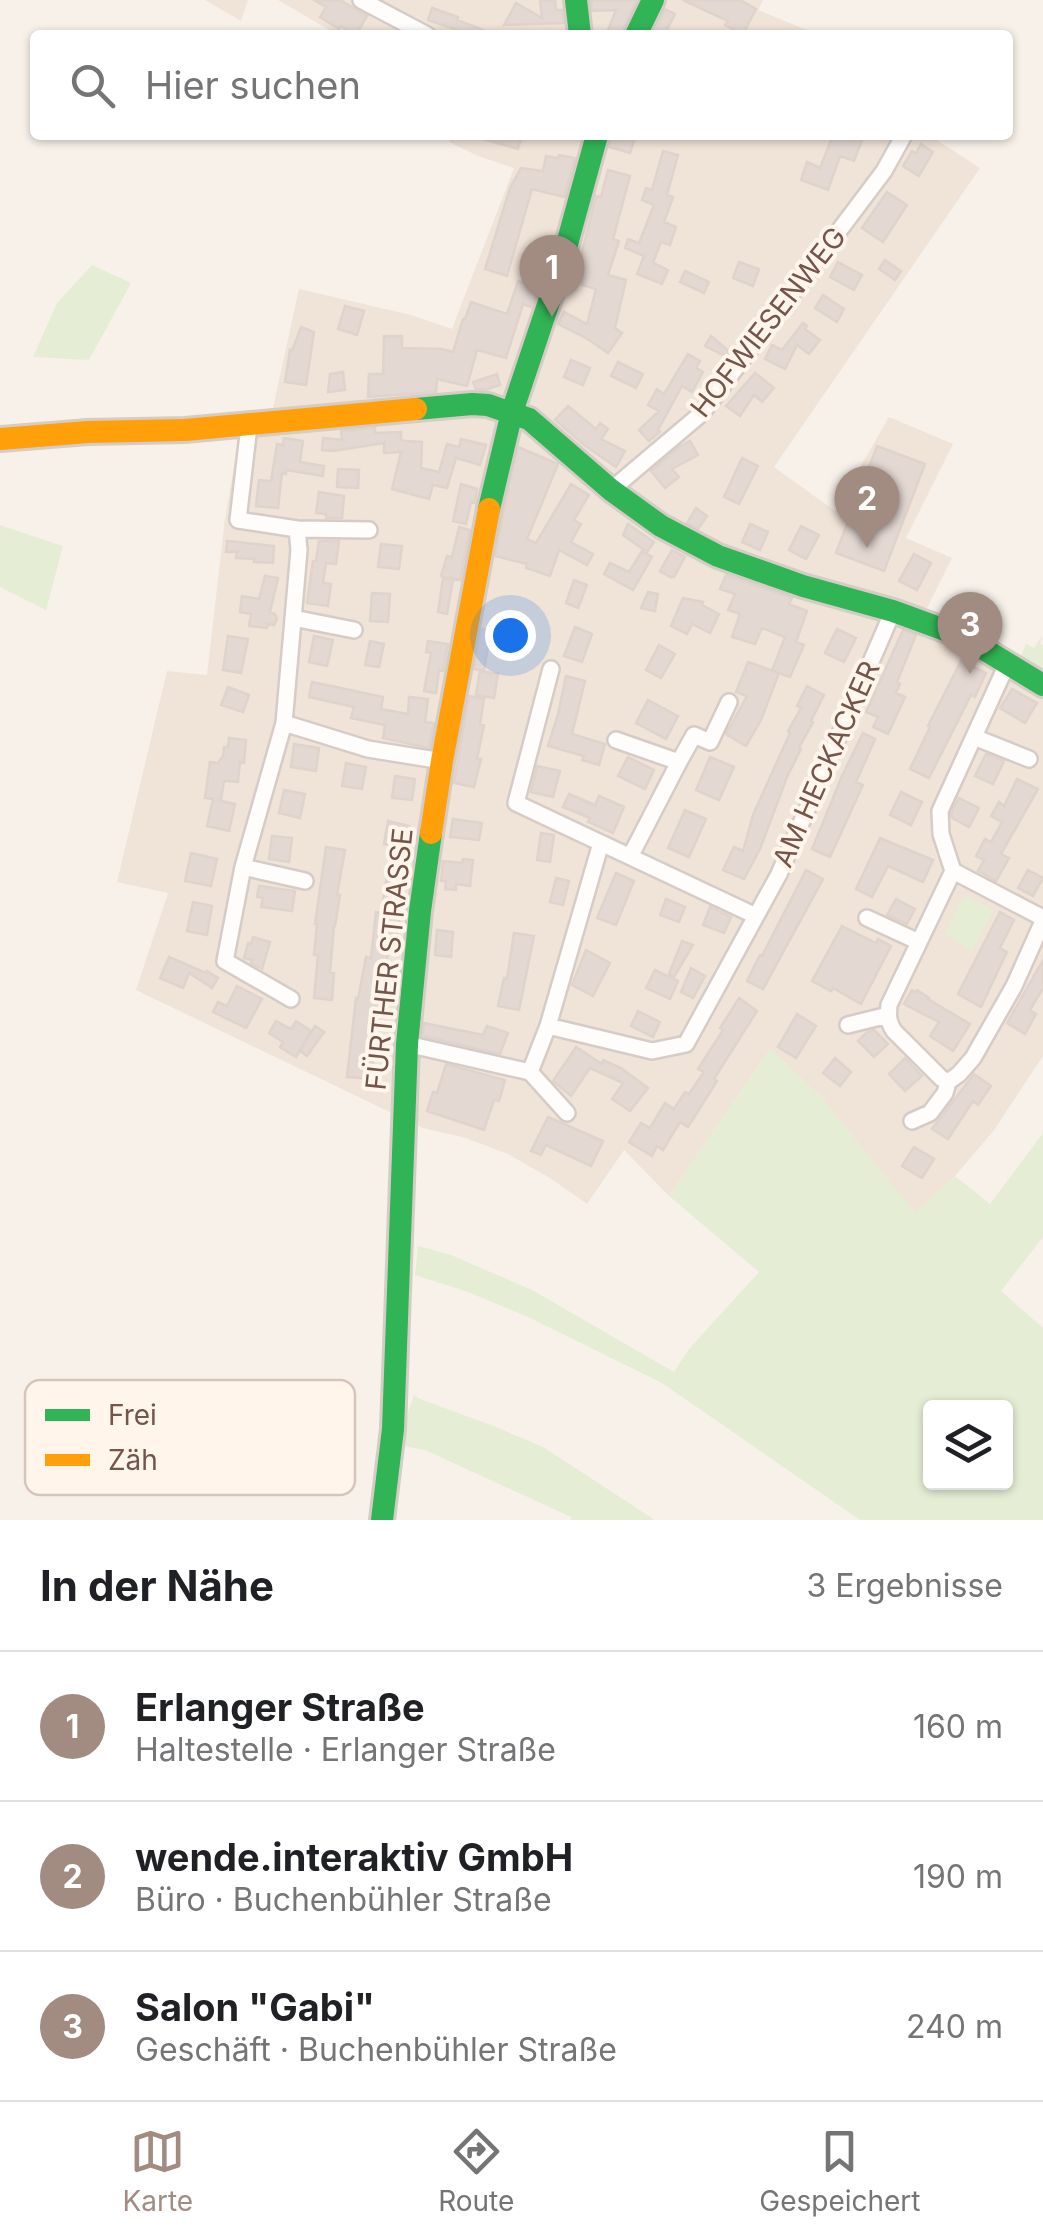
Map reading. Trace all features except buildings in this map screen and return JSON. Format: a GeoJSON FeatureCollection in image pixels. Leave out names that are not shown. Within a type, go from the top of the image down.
{"type":"FeatureCollection","features":[{"type":"Feature","properties":{"kind":"street"},"geometry":{"type":"LineString","coordinates":[[361,0],[418,30]]}},
{"type":"Feature","properties":{"kind":"street"},"geometry":{"type":"LineString","coordinates":[[576,0],[579,30]]}},
{"type":"Feature","properties":{"kind":"street"},"geometry":{"type":"LineString","coordinates":[[638,30],[653,0]]}},
{"type":"Feature","properties":{"kind":"street","name":"FÜRTHER STRASSE"},"geometry":{"type":"LineString","coordinates":[[382,1520],[393,1430],[407,1044],[420,912],[442,761],[495,476],[596,140]]}},
{"type":"Feature","properties":{"kind":"street","name":"HOFWIESENWEG"},"geometry":{"type":"LineString","coordinates":[[611,490],[702,413],[884,171],[901,140]]}},
{"type":"Feature","properties":{"kind":"street"},"geometry":{"type":"LineString","coordinates":[[0,438],[249,426],[488,405],[529,419],[611,490],[661,526],[718,556],[803,586],[893,610],[964,637],[1043,685]]}},
{"type":"Feature","properties":{"kind":"street"},"geometry":{"type":"LineString","coordinates":[[249,426],[238,520],[297,529],[369,530]]}},
{"type":"Feature","properties":{"kind":"street"},"geometry":{"type":"LineString","coordinates":[[291,999],[225,961],[243,867],[284,723],[299,550],[297,529]]}},
{"type":"Feature","properties":{"kind":"street","name":"AM HECKACKER"},"geometry":{"type":"LineString","coordinates":[[548,1026],[652,1051],[686,1044],[779,874],[893,610]]}},
{"type":"Feature","properties":{"kind":"street"},"geometry":{"type":"LineString","coordinates":[[293,618],[354,630]]}},
{"type":"Feature","properties":{"kind":"street"},"geometry":{"type":"LineString","coordinates":[[948,1082],[894,1030],[888,1015],[952,871],[941,834],[940,810],[1008,662]]}},
{"type":"Feature","properties":{"kind":"street"},"geometry":{"type":"LineString","coordinates":[[550,669],[516,803],[756,916]]}},
{"type":"Feature","properties":{"kind":"street"},"geometry":{"type":"LineString","coordinates":[[631,855],[694,735],[710,742],[730,702]]}},
{"type":"Feature","properties":{"kind":"street"},"geometry":{"type":"LineString","coordinates":[[284,723],[368,749],[442,761]]}},
{"type":"Feature","properties":{"kind":"street"},"geometry":{"type":"LineString","coordinates":[[974,737],[1029,759]]}},
{"type":"Feature","properties":{"kind":"street"},"geometry":{"type":"LineString","coordinates":[[616,740],[679,762]]}},
{"type":"Feature","properties":{"kind":"street"},"geometry":{"type":"LineString","coordinates":[[530,1072],[548,1026],[600,843]]}},
{"type":"Feature","properties":{"kind":"street"},"geometry":{"type":"LineString","coordinates":[[243,867],[304,881]]}},
{"type":"Feature","properties":{"kind":"street"},"geometry":{"type":"LineString","coordinates":[[912,1121],[930,1113],[948,1082],[974,1058],[1014,986],[1043,920],[952,871]]}},
{"type":"Feature","properties":{"kind":"street"},"geometry":{"type":"LineString","coordinates":[[867,918],[920,942]]}},
{"type":"Feature","properties":{"kind":"street"},"geometry":{"type":"LineString","coordinates":[[848,1025],[888,1015]]}},
{"type":"Feature","properties":{"kind":"street"},"geometry":{"type":"LineString","coordinates":[[407,1044],[530,1072],[568,1113]]}},
{"type":"Feature","properties":{"kind":"shaded area"},"geometry":{"type":"Polygon","coordinates":[[[205,0],[248,0],[241,21],[205,0]]]}},
{"type":"Feature","properties":{"kind":"shaded area"},"geometry":{"type":"Polygon","coordinates":[[[278,0],[763,0],[758,10],[807,30],[329,30],[278,0]]]}},
{"type":"Feature","properties":{"kind":"shaded area"},"geometry":{"type":"Polygon","coordinates":[[[937,140],[980,168],[774,467],[835,511],[889,417],[953,444],[906,538],[952,558],[925,612],[969,629],[962,651],[993,663],[1043,692],[1043,1056],[994,1130],[955,1176],[915,1214],[820,1096],[770,1049],[669,1196],[624,1150],[587,1204],[508,1154],[466,1138],[423,1128],[136,990],[168,893],[117,882],[167,671],[207,675],[225,519],[243,414],[273,408],[299,289],[411,315],[452,329],[514,168],[449,142],[937,140]]]}},
{"type":"Feature","properties":{"kind":"green space"},"geometry":{"type":"Polygon","coordinates":[[[92,265],[131,283],[89,360],[33,357],[57,303],[92,265]]]}},
{"type":"Feature","properties":{"kind":"green space"},"geometry":{"type":"Polygon","coordinates":[[[0,525],[63,546],[46,610],[0,587],[0,525]]]}},
{"type":"Feature","properties":{"kind":"green space"},"geometry":{"type":"Polygon","coordinates":[[[1043,634],[1043,676],[1020,658],[1026,644],[1034,648],[1043,634]]]}},
{"type":"Feature","properties":{"kind":"green space"},"geometry":{"type":"Polygon","coordinates":[[[969,896],[994,911],[972,951],[945,934],[961,900],[969,896]]]}},
{"type":"Feature","properties":{"kind":"green space"},"geometry":{"type":"Polygon","coordinates":[[[770,1049],[820,1096],[915,1213],[955,1176],[990,1204],[1043,1133],[1043,1237],[1001,1291],[1043,1328],[1043,1520],[860,1520],[662,1383],[526,1316],[415,1275],[418,1246],[451,1255],[532,1290],[674,1372],[689,1349],[759,1272],[669,1196],[770,1049]]]}},
{"type":"Feature","properties":{"kind":"green space"},"geometry":{"type":"Polygon","coordinates":[[[414,1395],[543,1447],[655,1520],[571,1520],[425,1450],[397,1445],[414,1395]]]}},
{"type":"Feature","properties":{"kind":"traffic: fast"},"geometry":{"type":"LineString","coordinates":[[576,0],[579,30]]}},
{"type":"Feature","properties":{"kind":"traffic: fast"},"geometry":{"type":"LineString","coordinates":[[638,30],[653,0]]}},
{"type":"Feature","properties":{"kind":"traffic: fast"},"geometry":{"type":"LineString","coordinates":[[489,509],[512,412],[561,266],[596,140]]}},
{"type":"Feature","properties":{"kind":"traffic: fast"},"geometry":{"type":"LineString","coordinates":[[416,409],[488,405],[529,419],[611,490],[661,526],[718,556],[964,637],[1043,685]]}},
{"type":"Feature","properties":{"kind":"traffic: fast"},"geometry":{"type":"LineString","coordinates":[[382,1520],[393,1429],[407,1044],[431,833]]}},
{"type":"Feature","properties":{"kind":"traffic: slow"},"geometry":{"type":"LineString","coordinates":[[0,439],[185,430],[416,409]]}},
{"type":"Feature","properties":{"kind":"traffic: slow"},"geometry":{"type":"LineString","coordinates":[[431,833],[489,509]]}},
{"type":"Feature","properties":{"kind":"place","name":"Erlanger Straße"},"geometry":{"type":"Point","coordinates":[552,317]}},
{"type":"Feature","properties":{"kind":"place","name":"wende.interaktiv GmbH"},"geometry":{"type":"Point","coordinates":[867,548]}},
{"type":"Feature","properties":{"kind":"place","name":"Salon \"Gabi\""},"geometry":{"type":"Point","coordinates":[970,674]}}]}
